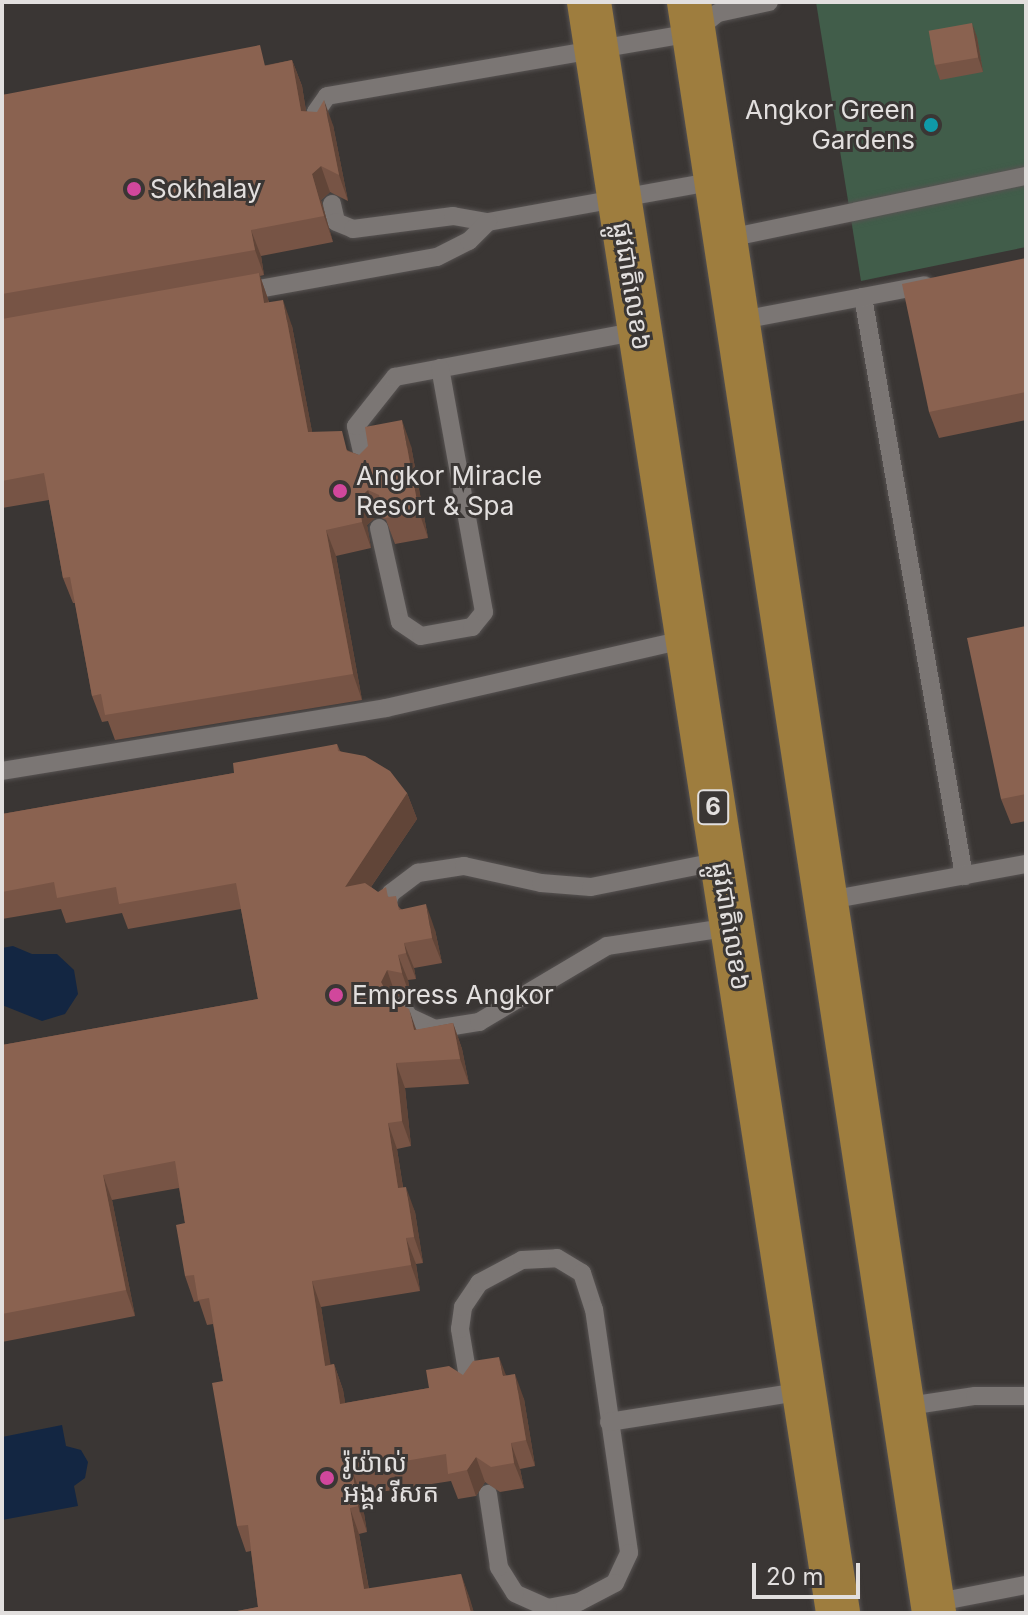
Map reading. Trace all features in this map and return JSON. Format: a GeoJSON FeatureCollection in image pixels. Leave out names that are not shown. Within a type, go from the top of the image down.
{"type":"FeatureCollection","features":[{"type":"Feature","properties":{"kind":"highway","name":"ផ្លូវជាតិលេខ៦"},"geometry":{"type":"LineString","coordinates":[[589,2],[838,1613]]}},
{"type":"Feature","properties":{"kind":"highway"},"geometry":{"type":"LineString","coordinates":[[691,18],[934,1608]]}},
{"type":"Feature","properties":{"kind":"lane"},"geometry":{"type":"LineString","coordinates":[[319,128],[316,112],[327,96],[596,50],[691,18],[769,2]]}},
{"type":"Feature","properties":{"kind":"lane"},"geometry":{"type":"LineString","coordinates":[[724,239],[1026,176]]}},
{"type":"Feature","properties":{"kind":"lane"},"geometry":{"type":"LineString","coordinates":[[332,204],[336,222],[353,229],[453,216],[488,222],[716,181]]}},
{"type":"Feature","properties":{"kind":"lane"},"geometry":{"type":"LineString","coordinates":[[220,296],[437,257],[469,241],[488,222]]}},
{"type":"Feature","properties":{"kind":"lane"},"geometry":{"type":"LineString","coordinates":[[737,321],[952,279]]}},
{"type":"Feature","properties":{"kind":"lane"},"geometry":{"type":"LineString","coordinates":[[863,297],[964,876]]}},
{"type":"Feature","properties":{"kind":"lane"},"geometry":{"type":"LineString","coordinates":[[366,469],[356,426],[395,377],[639,331]]}},
{"type":"Feature","properties":{"kind":"lane"},"geometry":{"type":"LineString","coordinates":[[379,528],[400,622],[421,636],[472,627],[484,612],[440,368]]}},
{"type":"Feature","properties":{"kind":"lane"},"geometry":{"type":"LineString","coordinates":[[2,771],[386,708],[687,639]]}},
{"type":"Feature","properties":{"kind":"lane"},"geometry":{"type":"LineString","coordinates":[[386,906],[391,893],[418,873],[464,866],[541,883],[591,887],[721,861]]}},
{"type":"Feature","properties":{"kind":"lane"},"geometry":{"type":"LineString","coordinates":[[824,901],[1026,864]]}},
{"type":"Feature","properties":{"kind":"lane"},"geometry":{"type":"LineString","coordinates":[[402,1006],[409,1017],[435,1029],[479,1022],[607,946],[731,927]]}},
{"type":"Feature","properties":{"kind":"lane"},"geometry":{"type":"LineString","coordinates":[[470,1389],[460,1329],[463,1307],[479,1283],[522,1260],[557,1258],[582,1273],[594,1309],[629,1553],[615,1583],[579,1602],[548,1608],[515,1593],[499,1567],[488,1494]]}},
{"type":"Feature","properties":{"kind":"lane"},"geometry":{"type":"LineString","coordinates":[[609,1422],[804,1391]]}},
{"type":"Feature","properties":{"kind":"lane"},"geometry":{"type":"LineString","coordinates":[[902,1407],[975,1396],[1026,1396]]}},
{"type":"Feature","properties":{"kind":"lane"},"geometry":{"type":"LineString","coordinates":[[934,1608],[1026,1585]]}},
{"type":"Feature","properties":{"kind":"green space","name":"Angkor Green Gardens"},"geometry":{"type":"Polygon","coordinates":[[[816,2],[1026,2],[1026,247],[861,281],[816,2]]]}},
{"type":"Feature","properties":{"kind":"water"},"geometry":{"type":"Polygon","coordinates":[[[13,946],[32,954],[57,954],[74,970],[78,994],[65,1014],[42,1021],[2,1005],[2,948],[13,946]]]}},
{"type":"Feature","properties":{"kind":"water"},"geometry":{"type":"Polygon","coordinates":[[[62,1425],[66,1446],[81,1450],[88,1462],[85,1478],[74,1486],[78,1506],[2,1520],[2,1437],[62,1425]]]}},
{"type":"Feature","properties":{"kind":"building"},"geometry":{"type":"Polygon","coordinates":[[[972,23],[978,57],[935,65],[929,31],[972,23]]]}},
{"type":"Feature","properties":{"kind":"building"},"geometry":{"type":"Polygon","coordinates":[[[260,45],[265,66],[292,60],[301,111],[317,112],[324,100],[339,175],[321,166],[312,174],[324,216],[251,230],[255,250],[2,294],[2,95],[260,45]]]}},
{"type":"Feature","properties":{"kind":"building"},"geometry":{"type":"Polygon","coordinates":[[[1026,258],[1026,392],[929,412],[902,284],[1026,258]]]}},
{"type":"Feature","properties":{"kind":"building"},"geometry":{"type":"Polygon","coordinates":[[[259,273],[264,303],[283,300],[308,432],[342,431],[347,451],[359,455],[368,446],[365,427],[402,420],[419,512],[385,518],[379,495],[368,490],[358,499],[362,522],[326,530],[353,674],[105,715],[101,694],[92,696],[70,577],[63,578],[44,473],[2,481],[2,319],[259,273]]]}},
{"type":"Feature","properties":{"kind":"building"},"geometry":{"type":"Polygon","coordinates":[[[1026,626],[1026,794],[1001,799],[967,638],[1026,626]]]}},
{"type":"Feature","properties":{"kind":"building"},"geometry":{"type":"Polygon","coordinates":[[[337,744],[338,751],[365,756],[390,771],[407,793],[345,887],[365,883],[378,892],[386,887],[388,897],[396,896],[399,910],[426,904],[432,938],[404,943],[406,953],[398,955],[402,973],[387,970],[381,982],[390,998],[409,1009],[414,1030],[453,1023],[460,1059],[396,1063],[402,1121],[388,1123],[398,1188],[406,1187],[414,1237],[406,1238],[411,1265],[312,1281],[325,1366],[334,1364],[340,1404],[429,1388],[426,1370],[449,1366],[463,1375],[473,1361],[499,1357],[503,1376],[515,1374],[526,1440],[511,1443],[514,1463],[491,1467],[476,1457],[467,1470],[448,1474],[446,1454],[352,1470],[358,1506],[350,1508],[364,1589],[461,1574],[471,1613],[227,1613],[258,1607],[248,1525],[237,1526],[212,1383],[223,1381],[209,1298],[198,1300],[194,1275],[185,1276],[176,1225],[185,1223],[175,1161],[103,1175],[126,1290],[2,1314],[2,1045],[258,999],[236,883],[119,904],[116,887],[57,898],[54,882],[2,892],[2,814],[234,773],[233,763],[337,744]]]}},
{"type":"Feature","properties":{"kind":"place","name":"Angkor Green Gardens"},"geometry":{"type":"Point","coordinates":[931,125]}},
{"type":"Feature","properties":{"kind":"place","name":"Sokhalay"},"geometry":{"type":"Point","coordinates":[134,189]}},
{"type":"Feature","properties":{"kind":"place","name":"Angkor Miracle Resort & Spa"},"geometry":{"type":"Point","coordinates":[340,491]}},
{"type":"Feature","properties":{"kind":"place","name":"Empress Angkor"},"geometry":{"type":"Point","coordinates":[336,995]}},
{"type":"Feature","properties":{"kind":"place","name":"រ៉ូយ៉ាល់ អង្គរ រីសត"},"geometry":{"type":"Point","coordinates":[327,1478]}}]}
